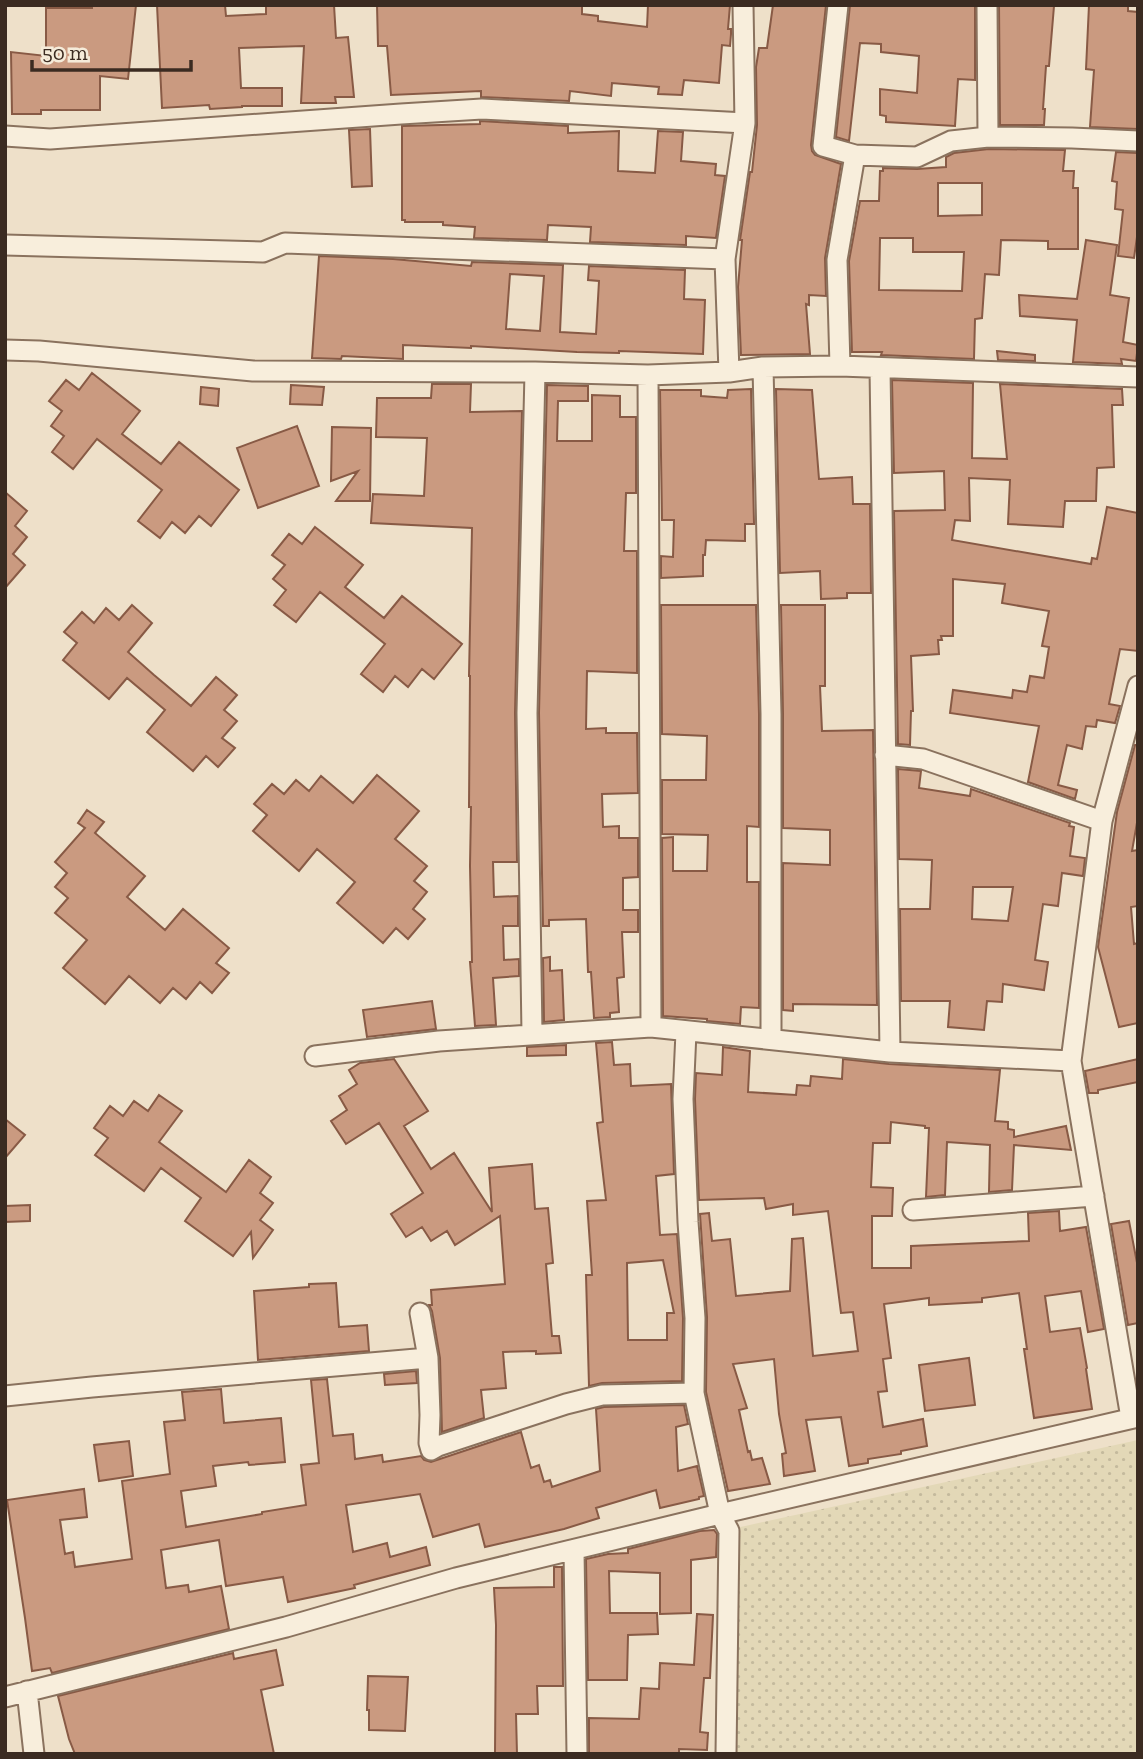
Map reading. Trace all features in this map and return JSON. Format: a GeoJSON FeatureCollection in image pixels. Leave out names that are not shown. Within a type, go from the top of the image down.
{"type":"FeatureCollection","features":[{"type":"Feature","properties":{"kind":"street"},"geometry":{"type":"LineString","coordinates":[[729,372],[725,259],[745,123],[743,5]]}},
{"type":"Feature","properties":{"kind":"street"},"geometry":{"type":"LineString","coordinates":[[838,5],[822,146],[855,155],[917,157],[951,141],[988,137],[1138,141]]}},
{"type":"Feature","properties":{"kind":"street"},"geometry":{"type":"LineString","coordinates":[[987,5],[988,137]]}},
{"type":"Feature","properties":{"kind":"street"},"geometry":{"type":"LineString","coordinates":[[5,136],[50,139],[482,109],[745,123]]}},
{"type":"Feature","properties":{"kind":"street"},"geometry":{"type":"LineString","coordinates":[[840,366],[837,260],[855,155]]}},
{"type":"Feature","properties":{"kind":"street"},"geometry":{"type":"LineString","coordinates":[[5,245],[263,252],[285,243],[725,259]]}},
{"type":"Feature","properties":{"kind":"street"},"geometry":{"type":"LineString","coordinates":[[5,350],[253,371],[648,375],[840,366],[1138,377]]}},
{"type":"Feature","properties":{"kind":"street"},"geometry":{"type":"LineString","coordinates":[[763,368],[771,714],[771,1039]]}},
{"type":"Feature","properties":{"kind":"street"},"geometry":{"type":"LineString","coordinates":[[880,368],[890,1052]]}},
{"type":"Feature","properties":{"kind":"street"},"geometry":{"type":"LineString","coordinates":[[532,1034],[527,713],[535,372]]}},
{"type":"Feature","properties":{"kind":"street"},"geometry":{"type":"LineString","coordinates":[[648,375],[651,1027]]}},
{"type":"Feature","properties":{"kind":"street"},"geometry":{"type":"LineString","coordinates":[[5,1697],[286,1627],[456,1578],[1134,1417],[1071,1061],[1102,821],[1136,695]]}},
{"type":"Feature","properties":{"kind":"street"},"geometry":{"type":"LineString","coordinates":[[885,755],[923,759],[1102,821]]}},
{"type":"Feature","properties":{"kind":"street"},"geometry":{"type":"LineString","coordinates":[[315,1056],[439,1041],[651,1027],[890,1052],[1071,1061]]}},
{"type":"Feature","properties":{"kind":"street"},"geometry":{"type":"LineString","coordinates":[[686,1032],[682,1100],[695,1318],[694,1393],[720,1514],[729,1531],[726,1754]]}},
{"type":"Feature","properties":{"kind":"street"},"geometry":{"type":"LineString","coordinates":[[913,1210],[1094,1196]]}},
{"type":"Feature","properties":{"kind":"street"},"geometry":{"type":"LineString","coordinates":[[420,1312],[428,1358],[431,1450],[553,1408],[602,1395],[694,1393]]}},
{"type":"Feature","properties":{"kind":"street"},"geometry":{"type":"LineString","coordinates":[[5,1396],[428,1358]]}},
{"type":"Feature","properties":{"kind":"street"},"geometry":{"type":"LineString","coordinates":[[574,1550],[577,1754]]}},
{"type":"Feature","properties":{"kind":"street"},"geometry":{"type":"LineString","coordinates":[[27,1691],[34,1754]]}},
{"type":"Feature","properties":{"kind":"shaded area"},"geometry":{"type":"Polygon","coordinates":[[[1138,1440],[1138,1754],[735,1754],[736,1528],[1138,1440]]]}},
{"type":"Feature","properties":{"kind":"building"},"geometry":{"type":"Polygon","coordinates":[[[92,5],[136,5],[128,79],[100,76],[100,110],[41,110],[41,114],[12,114],[11,52],[46,56],[46,8],[92,8],[92,5]]]}},
{"type":"Feature","properties":{"kind":"building"},"geometry":{"type":"Polygon","coordinates":[[[157,5],[225,5],[226,16],[266,14],[266,5],[334,5],[336,38],[348,37],[354,97],[335,97],[336,103],[301,103],[304,46],[239,48],[241,88],[282,88],[282,106],[210,109],[209,105],[162,108],[157,5]]]}},
{"type":"Feature","properties":{"kind":"building"},"geometry":{"type":"Polygon","coordinates":[[[377,5],[582,5],[582,14],[598,16],[598,21],[647,27],[648,5],[730,5],[730,46],[722,45],[719,83],[684,80],[682,95],[658,94],[659,87],[612,83],[611,96],[570,91],[569,101],[481,97],[481,91],[391,95],[387,46],[378,46],[377,5]]]}},
{"type":"Feature","properties":{"kind":"building"},"geometry":{"type":"Polygon","coordinates":[[[773,5],[826,5],[811,145],[815,155],[841,164],[825,258],[826,296],[809,295],[809,305],[806,304],[810,354],[741,355],[738,287],[740,240],[757,125],[756,67],[759,48],[767,48],[773,5]]]}},
{"type":"Feature","properties":{"kind":"building"},"geometry":{"type":"Polygon","coordinates":[[[850,5],[975,5],[975,80],[958,79],[955,126],[886,122],[886,116],[880,115],[880,89],[917,93],[919,56],[881,52],[881,44],[860,43],[849,141],[836,137],[850,5]]]}},
{"type":"Feature","properties":{"kind":"building"},"geometry":{"type":"Polygon","coordinates":[[[999,5],[1054,6],[1049,66],[1046,66],[1044,125],[1000,125],[999,5]]]}},
{"type":"Feature","properties":{"kind":"building"},"geometry":{"type":"Polygon","coordinates":[[[1089,5],[1128,6],[1128,11],[1138,12],[1138,129],[1090,127],[1094,70],[1086,69],[1089,5]]]}},
{"type":"Feature","properties":{"kind":"building"},"geometry":{"type":"Polygon","coordinates":[[[480,121],[568,126],[568,133],[619,131],[618,171],[655,173],[658,131],[683,132],[681,161],[716,164],[715,175],[725,176],[716,238],[686,236],[686,245],[590,242],[591,227],[548,225],[547,240],[474,238],[475,227],[402,220],[402,126],[480,124],[480,121]]]}},
{"type":"Feature","properties":{"kind":"building"},"geometry":{"type":"Polygon","coordinates":[[[370,129],[372,186],[352,187],[349,130],[370,129]]]}},
{"type":"Feature","properties":{"kind":"building"},"geometry":{"type":"Polygon","coordinates":[[[989,149],[1065,150],[1063,171],[1074,171],[1073,188],[1078,188],[1078,249],[1048,249],[1048,241],[1001,240],[999,275],[985,274],[982,318],[975,319],[974,359],[852,352],[849,261],[860,201],[879,201],[880,171],[883,171],[883,168],[946,167],[946,157],[954,153],[989,149]],[[938,183],[938,216],[982,215],[982,183],[938,183]],[[880,238],[879,290],[962,291],[964,252],[913,252],[913,238],[880,238]]]}},
{"type":"Feature","properties":{"kind":"building"},"geometry":{"type":"Polygon","coordinates":[[[1116,152],[1138,153],[1138,230],[1134,258],[1118,256],[1123,210],[1115,209],[1117,182],[1112,181],[1116,152]]]}},
{"type":"Feature","properties":{"kind":"building"},"geometry":{"type":"Polygon","coordinates":[[[1086,240],[1117,245],[1110,295],[1129,298],[1123,342],[1138,345],[1136,361],[1121,359],[1122,364],[1073,362],[1077,320],[1020,316],[1019,295],[1077,299],[1086,240]]]}},
{"type":"Feature","properties":{"kind":"building"},"geometry":{"type":"Polygon","coordinates":[[[319,256],[471,266],[472,262],[563,265],[560,332],[596,334],[599,281],[588,280],[589,266],[685,270],[684,299],[705,300],[703,354],[403,345],[403,359],[342,356],[341,359],[312,358],[319,256]],[[510,274],[506,329],[540,331],[544,276],[510,274]]]}},
{"type":"Feature","properties":{"kind":"building"},"geometry":{"type":"Polygon","coordinates":[[[997,351],[1035,355],[1035,361],[998,360],[997,351]]]}},
{"type":"Feature","properties":{"kind":"building"},"geometry":{"type":"Polygon","coordinates":[[[92,373],[140,411],[122,434],[161,464],[179,442],[239,490],[211,526],[199,516],[185,533],[172,522],[160,538],[138,521],[162,490],[97,439],[73,469],[52,452],[64,436],[51,426],[62,411],[49,401],[66,380],[79,390],[92,373]]]}},
{"type":"Feature","properties":{"kind":"building"},"geometry":{"type":"Polygon","coordinates":[[[892,380],[973,383],[972,458],[1007,459],[1000,384],[1122,389],[1123,405],[1112,405],[1114,467],[1097,468],[1096,501],[1065,501],[1063,527],[1008,524],[1010,480],[969,478],[970,521],[955,520],[952,540],[1091,564],[1092,558],[1097,559],[1107,507],[1138,513],[1138,651],[1120,649],[1109,704],[1120,706],[1115,723],[1097,720],[1096,727],[1086,726],[1082,749],[1067,745],[1058,785],[1077,790],[1075,799],[1028,782],[1039,726],[950,713],[953,690],[1012,698],[1013,690],[1027,692],[1030,676],[1044,678],[1049,647],[1042,646],[1049,611],[1002,603],[1005,584],[953,579],[953,636],[941,636],[942,640],[938,640],[939,654],[911,656],[913,711],[910,745],[898,744],[894,511],[945,510],[944,471],[894,473],[892,380]]]}},
{"type":"Feature","properties":{"kind":"building"},"geometry":{"type":"Polygon","coordinates":[[[432,384],[471,384],[470,412],[522,411],[515,713],[517,862],[493,862],[494,897],[518,896],[518,926],[503,926],[504,960],[519,959],[519,976],[493,978],[496,1025],[475,1026],[470,962],[469,676],[472,528],[371,523],[373,494],[424,496],[427,438],[376,437],[377,398],[431,398],[432,384]]]}},
{"type":"Feature","properties":{"kind":"building"},"geometry":{"type":"Polygon","coordinates":[[[291,385],[324,387],[322,405],[290,404],[291,385]]]}},
{"type":"Feature","properties":{"kind":"building"},"geometry":{"type":"Polygon","coordinates":[[[547,385],[588,386],[588,401],[558,401],[557,441],[592,441],[592,395],[620,396],[620,417],[636,417],[636,493],[626,493],[624,551],[637,551],[637,673],[587,671],[586,729],[606,728],[606,733],[637,733],[638,793],[602,794],[603,827],[619,826],[619,838],[638,838],[638,877],[623,878],[623,910],[638,910],[638,932],[622,932],[624,977],[617,978],[619,1012],[610,1013],[610,1017],[594,1018],[591,972],[588,972],[586,919],[549,920],[549,926],[543,926],[539,713],[547,385]]]}},
{"type":"Feature","properties":{"kind":"building"},"geometry":{"type":"Polygon","coordinates":[[[201,387],[219,389],[218,406],[200,404],[201,387]]]}},
{"type":"Feature","properties":{"kind":"building"},"geometry":{"type":"Polygon","coordinates":[[[751,389],[754,524],[745,524],[745,541],[706,540],[703,576],[661,578],[661,556],[673,557],[674,520],[662,520],[660,390],[701,390],[701,396],[727,398],[728,390],[751,389]]]}},
{"type":"Feature","properties":{"kind":"building"},"geometry":{"type":"Polygon","coordinates":[[[776,389],[812,390],[819,479],[852,477],[853,504],[870,504],[871,593],[847,593],[847,598],[821,599],[820,571],[780,573],[776,389]]]}},
{"type":"Feature","properties":{"kind":"building"},"geometry":{"type":"Polygon","coordinates":[[[297,426],[319,486],[258,508],[237,448],[297,426]]]}},
{"type":"Feature","properties":{"kind":"building"},"geometry":{"type":"Polygon","coordinates":[[[332,427],[371,428],[370,501],[336,501],[358,471],[331,481],[332,427]]]}},
{"type":"Feature","properties":{"kind":"building"},"geometry":{"type":"Polygon","coordinates":[[[5,492],[27,511],[15,526],[27,537],[13,554],[25,565],[5,588],[5,492]]]}},
{"type":"Feature","properties":{"kind":"building"},"geometry":{"type":"Polygon","coordinates":[[[315,527],[363,565],[345,587],[384,618],[402,596],[462,644],[434,679],[422,669],[408,687],[395,676],[383,692],[361,674],[385,644],[320,592],[296,622],[274,605],[286,590],[273,579],[285,565],[272,555],[289,534],[302,544],[315,527]]]}},
{"type":"Feature","properties":{"kind":"building"},"geometry":{"type":"Polygon","coordinates":[[[132,605],[152,623],[128,652],[154,675],[191,706],[216,677],[237,695],[224,710],[237,721],[222,738],[235,748],[218,767],[206,756],[193,771],[147,732],[165,710],[127,678],[109,699],[63,660],[77,643],[64,632],[82,612],[94,623],[106,608],[119,620],[132,605]]]}},
{"type":"Feature","properties":{"kind":"building"},"geometry":{"type":"Polygon","coordinates":[[[661,605],[756,605],[759,827],[747,826],[747,882],[759,882],[759,1008],[741,1007],[740,1024],[663,1016],[662,838],[673,837],[673,871],[707,871],[708,835],[662,834],[662,780],[706,780],[707,736],[662,734],[661,605]]]}},
{"type":"Feature","properties":{"kind":"building"},"geometry":{"type":"Polygon","coordinates":[[[781,605],[825,605],[825,686],[820,686],[822,731],[873,730],[877,1005],[793,1004],[793,1011],[783,1010],[783,863],[830,865],[830,830],[783,828],[781,605]]]}},
{"type":"Feature","properties":{"kind":"building"},"geometry":{"type":"Polygon","coordinates":[[[1135,745],[1138,745],[1138,817],[1132,851],[1138,850],[1138,906],[1131,907],[1134,944],[1138,943],[1138,1023],[1119,1027],[1098,947],[1117,812],[1135,745]]]}},
{"type":"Feature","properties":{"kind":"building"},"geometry":{"type":"Polygon","coordinates":[[[898,769],[921,771],[919,788],[970,796],[971,789],[1070,823],[1069,826],[1074,827],[1070,856],[1085,858],[1083,876],[1062,873],[1058,906],[1043,904],[1035,960],[1048,962],[1044,990],[1003,984],[1002,1002],[987,1001],[984,1030],[948,1027],[950,1001],[901,1001],[900,909],[930,909],[932,860],[899,859],[898,769]],[[973,887],[972,919],[1008,921],[1013,887],[973,887]]]}},
{"type":"Feature","properties":{"kind":"building"},"geometry":{"type":"Polygon","coordinates":[[[377,775],[419,811],[395,839],[427,866],[414,881],[427,892],[413,909],[425,919],[408,939],[396,928],[383,943],[337,903],[355,882],[317,849],[299,871],[253,831],[267,815],[254,804],[272,784],[284,794],[296,780],[309,791],[321,776],[353,803],[377,775]]]}},
{"type":"Feature","properties":{"kind":"building"},"geometry":{"type":"Polygon","coordinates":[[[87,810],[104,822],[95,833],[145,876],[127,897],[165,930],[183,909],[229,948],[216,963],[229,973],[212,993],[200,982],[186,999],[173,988],[160,1003],[129,976],[105,1004],[63,968],[87,940],[55,913],[68,898],[55,887],[67,873],[55,862],[85,828],[78,823],[87,810]]]}},
{"type":"Feature","properties":{"kind":"building"},"geometry":{"type":"Polygon","coordinates":[[[550,957],[550,971],[562,970],[564,1020],[544,1022],[543,958],[550,957]]]}},
{"type":"Feature","properties":{"kind":"building"},"geometry":{"type":"Polygon","coordinates":[[[432,1001],[436,1029],[367,1037],[363,1010],[432,1001]]]}},
{"type":"Feature","properties":{"kind":"building"},"geometry":{"type":"Polygon","coordinates":[[[612,1042],[614,1065],[630,1064],[631,1086],[671,1084],[674,1174],[656,1176],[660,1235],[677,1234],[683,1318],[682,1381],[602,1383],[589,1386],[586,1275],[592,1275],[587,1201],[606,1200],[597,1123],[603,1122],[596,1043],[612,1042]],[[663,1260],[627,1263],[628,1340],[667,1340],[667,1313],[674,1313],[663,1260]]]}},
{"type":"Feature","properties":{"kind":"building"},"geometry":{"type":"Polygon","coordinates":[[[566,1045],[566,1055],[527,1056],[527,1047],[566,1045]]]}},
{"type":"Feature","properties":{"kind":"building"},"geometry":{"type":"Polygon","coordinates":[[[723,1047],[750,1051],[748,1092],[796,1095],[797,1085],[810,1086],[811,1076],[842,1079],[843,1059],[1000,1070],[995,1121],[1008,1122],[1008,1129],[1014,1130],[1014,1137],[1066,1126],[1071,1150],[1014,1145],[1012,1190],[989,1192],[990,1145],[947,1142],[945,1195],[926,1197],[929,1128],[891,1122],[890,1143],[873,1143],[871,1187],[893,1188],[892,1216],[872,1216],[872,1268],[911,1268],[911,1246],[1029,1241],[1028,1213],[1059,1211],[1060,1231],[1086,1227],[1104,1329],[1088,1332],[1081,1291],[1045,1296],[1050,1332],[1080,1328],[1092,1409],[1034,1418],[1019,1293],[982,1298],[982,1302],[929,1305],[929,1298],[884,1304],[891,1358],[883,1359],[887,1391],[878,1392],[883,1427],[923,1419],[927,1446],[849,1466],[841,1417],[806,1420],[815,1471],[784,1476],[782,1454],[786,1453],[774,1359],[733,1364],[747,1408],[739,1410],[748,1452],[750,1451],[752,1460],[762,1458],[770,1484],[728,1491],[706,1392],[707,1317],[700,1214],[709,1213],[712,1241],[730,1239],[736,1296],[790,1291],[792,1239],[803,1238],[813,1356],[858,1351],[853,1312],[841,1313],[828,1211],[793,1215],[793,1204],[766,1209],[764,1198],[699,1200],[696,1073],[722,1075],[723,1047]]]}},
{"type":"Feature","properties":{"kind":"building"},"geometry":{"type":"Polygon","coordinates":[[[394,1059],[428,1111],[404,1126],[431,1169],[454,1153],[492,1212],[489,1168],[532,1164],[535,1209],[548,1208],[553,1263],[546,1264],[552,1336],[559,1336],[561,1353],[503,1352],[506,1388],[481,1390],[484,1418],[442,1432],[440,1358],[429,1305],[432,1305],[431,1290],[505,1284],[500,1216],[455,1245],[447,1231],[431,1241],[422,1227],[406,1237],[391,1214],[423,1193],[379,1123],[346,1144],[331,1121],[347,1110],[339,1096],[357,1084],[349,1070],[360,1063],[394,1059]]]}},
{"type":"Feature","properties":{"kind":"building"},"geometry":{"type":"Polygon","coordinates":[[[1138,1059],[1138,1082],[1089,1093],[1085,1071],[1138,1059]]]}},
{"type":"Feature","properties":{"kind":"building"},"geometry":{"type":"Polygon","coordinates":[[[159,1095],[182,1111],[159,1142],[226,1192],[249,1160],[271,1177],[260,1193],[273,1203],[260,1220],[273,1230],[253,1258],[251,1232],[233,1256],[185,1221],[201,1198],[161,1168],[144,1191],[95,1155],[108,1138],[94,1128],[110,1106],[123,1116],[134,1101],[148,1111],[159,1095]]]}},
{"type":"Feature","properties":{"kind":"building"},"geometry":{"type":"Polygon","coordinates":[[[5,1119],[25,1135],[5,1158],[5,1119]]]}},
{"type":"Feature","properties":{"kind":"building"},"geometry":{"type":"Polygon","coordinates":[[[30,1205],[30,1221],[5,1222],[5,1206],[30,1205]]]}},
{"type":"Feature","properties":{"kind":"building"},"geometry":{"type":"Polygon","coordinates":[[[1129,1221],[1138,1268],[1138,1323],[1128,1325],[1111,1224],[1129,1221]]]}},
{"type":"Feature","properties":{"kind":"building"},"geometry":{"type":"Polygon","coordinates":[[[336,1283],[339,1327],[367,1325],[369,1351],[258,1360],[254,1291],[336,1283]]]}},
{"type":"Feature","properties":{"kind":"building"},"geometry":{"type":"Polygon","coordinates":[[[969,1358],[975,1405],[925,1411],[919,1365],[969,1358]]]}},
{"type":"Feature","properties":{"kind":"building"},"geometry":{"type":"Polygon","coordinates":[[[416,1371],[417,1383],[385,1385],[384,1374],[416,1371]]]}},
{"type":"Feature","properties":{"kind":"building"},"geometry":{"type":"Polygon","coordinates":[[[327,1379],[333,1436],[353,1434],[355,1459],[382,1455],[383,1462],[421,1456],[431,1462],[521,1432],[531,1468],[539,1465],[544,1482],[550,1480],[552,1487],[600,1471],[596,1409],[684,1405],[688,1424],[676,1427],[678,1471],[697,1466],[704,1496],[660,1508],[656,1490],[596,1508],[599,1518],[485,1547],[479,1524],[433,1537],[420,1494],[346,1505],[353,1552],[387,1543],[390,1557],[426,1547],[430,1565],[354,1585],[355,1588],[288,1602],[283,1577],[226,1586],[219,1540],[161,1550],[166,1588],[188,1585],[189,1592],[221,1586],[229,1629],[52,1673],[50,1668],[32,1671],[7,1500],[84,1489],[87,1517],[60,1520],[65,1554],[73,1552],[75,1567],[132,1559],[122,1481],[170,1474],[164,1422],[185,1420],[182,1392],[221,1389],[224,1423],[281,1418],[285,1462],[213,1466],[216,1486],[181,1491],[186,1527],[306,1505],[301,1465],[319,1463],[311,1380],[327,1379]]]}},
{"type":"Feature","properties":{"kind":"building"},"geometry":{"type":"Polygon","coordinates":[[[129,1441],[133,1476],[99,1481],[94,1445],[129,1441]]]}},
{"type":"Feature","properties":{"kind":"building"},"geometry":{"type":"Polygon","coordinates":[[[714,1530],[717,1534],[716,1557],[691,1560],[691,1613],[660,1614],[660,1573],[609,1571],[610,1613],[657,1613],[658,1634],[628,1635],[627,1680],[588,1680],[586,1559],[628,1553],[628,1549],[714,1530]]]}},
{"type":"Feature","properties":{"kind":"building"},"geometry":{"type":"Polygon","coordinates":[[[554,1567],[562,1567],[563,1686],[537,1686],[538,1714],[516,1714],[517,1754],[495,1754],[494,1588],[554,1587],[554,1567]]]}},
{"type":"Feature","properties":{"kind":"building"},"geometry":{"type":"Polygon","coordinates":[[[697,1614],[713,1615],[710,1678],[704,1678],[700,1732],[708,1733],[707,1750],[679,1749],[679,1754],[589,1754],[589,1718],[639,1719],[641,1688],[659,1689],[660,1663],[694,1665],[697,1614]]]}},
{"type":"Feature","properties":{"kind":"building"},"geometry":{"type":"Polygon","coordinates":[[[276,1650],[283,1685],[261,1690],[274,1754],[75,1754],[58,1696],[233,1653],[234,1659],[276,1650]]]}},
{"type":"Feature","properties":{"kind":"building"},"geometry":{"type":"Polygon","coordinates":[[[368,1676],[408,1677],[405,1731],[369,1730],[368,1676]]]}}]}
